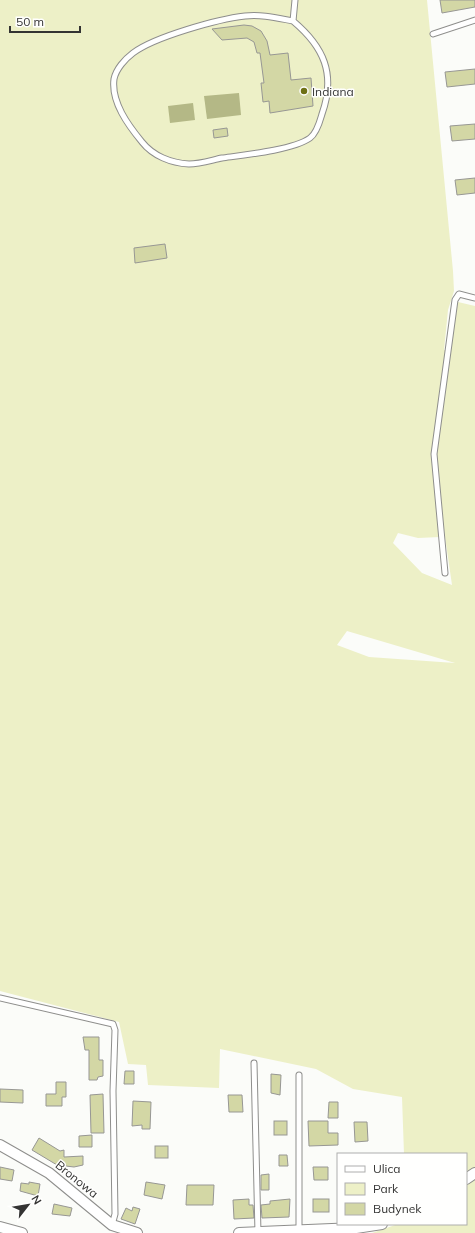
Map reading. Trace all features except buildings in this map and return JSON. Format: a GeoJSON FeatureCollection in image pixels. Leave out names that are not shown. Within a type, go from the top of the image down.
{"type":"FeatureCollection","features":[{"type":"Feature","properties":{"kind":"street","name":"Bronowa"},"geometry":{"type":"LineString","coordinates":[[0,1145],[50,1172],[109,1229],[137,1233]]}},
{"type":"Feature","properties":{"kind":"street"},"geometry":{"type":"LineString","coordinates":[[239,1233],[356,1228],[376,1225]]}},
{"type":"Feature","properties":{"kind":"street"},"geometry":{"type":"LineString","coordinates":[[0,1226],[22,1233]]}},
{"type":"Feature","properties":{"kind":"lane"},"geometry":{"type":"LineString","coordinates":[[293,21],[295,0]]}},
{"type":"Feature","properties":{"kind":"lane"},"geometry":{"type":"LineString","coordinates":[[262,16],[293,21],[306,32],[320,52],[329,76],[326,104],[315,131],[310,138],[290,146],[189,164],[156,156],[143,143],[128,124],[117,102],[114,79],[120,65],[133,52],[153,43],[208,24],[237,18],[262,16]]}},
{"type":"Feature","properties":{"kind":"lane"},"geometry":{"type":"LineString","coordinates":[[433,34],[475,20]]}},
{"type":"Feature","properties":{"kind":"lane"},"geometry":{"type":"LineString","coordinates":[[444,573],[434,454],[455,300],[458,294],[475,298]]}},
{"type":"Feature","properties":{"kind":"lane"},"geometry":{"type":"LineString","coordinates":[[0,998],[113,1024],[115,1030],[113,1091],[115,1214],[109,1229]]}},
{"type":"Feature","properties":{"kind":"lane"},"geometry":{"type":"LineString","coordinates":[[254,1063],[258,1233]]}},
{"type":"Feature","properties":{"kind":"lane"},"geometry":{"type":"LineString","coordinates":[[299,1075],[300,1231]]}},
{"type":"Feature","properties":{"kind":"green space"},"geometry":{"type":"Polygon","coordinates":[[[0,0],[427,0],[454,291],[448,310],[444,350],[450,350],[458,302],[475,306],[475,1233],[372,1233],[395,1225],[467,1225],[467,1153],[404,1153],[402,1097],[353,1089],[316,1069],[220,1049],[219,1088],[148,1085],[146,1065],[128,1064],[119,1022],[0,991],[0,0]],[[444,530],[440,537],[418,538],[398,533],[393,543],[422,573],[452,585],[444,530]],[[347,631],[337,645],[369,657],[455,663],[347,631]]]}},
{"type":"Feature","properties":{"kind":"shaded area"},"geometry":{"type":"Polygon","coordinates":[[[239,93],[241,115],[207,119],[204,96],[239,93]]]}},
{"type":"Feature","properties":{"kind":"shaded area"},"geometry":{"type":"Polygon","coordinates":[[[193,103],[195,120],[170,123],[168,106],[193,103]]]}},
{"type":"Feature","properties":{"kind":"place","name":"Indiana"},"geometry":{"type":"Point","coordinates":[304,91]}}]}
